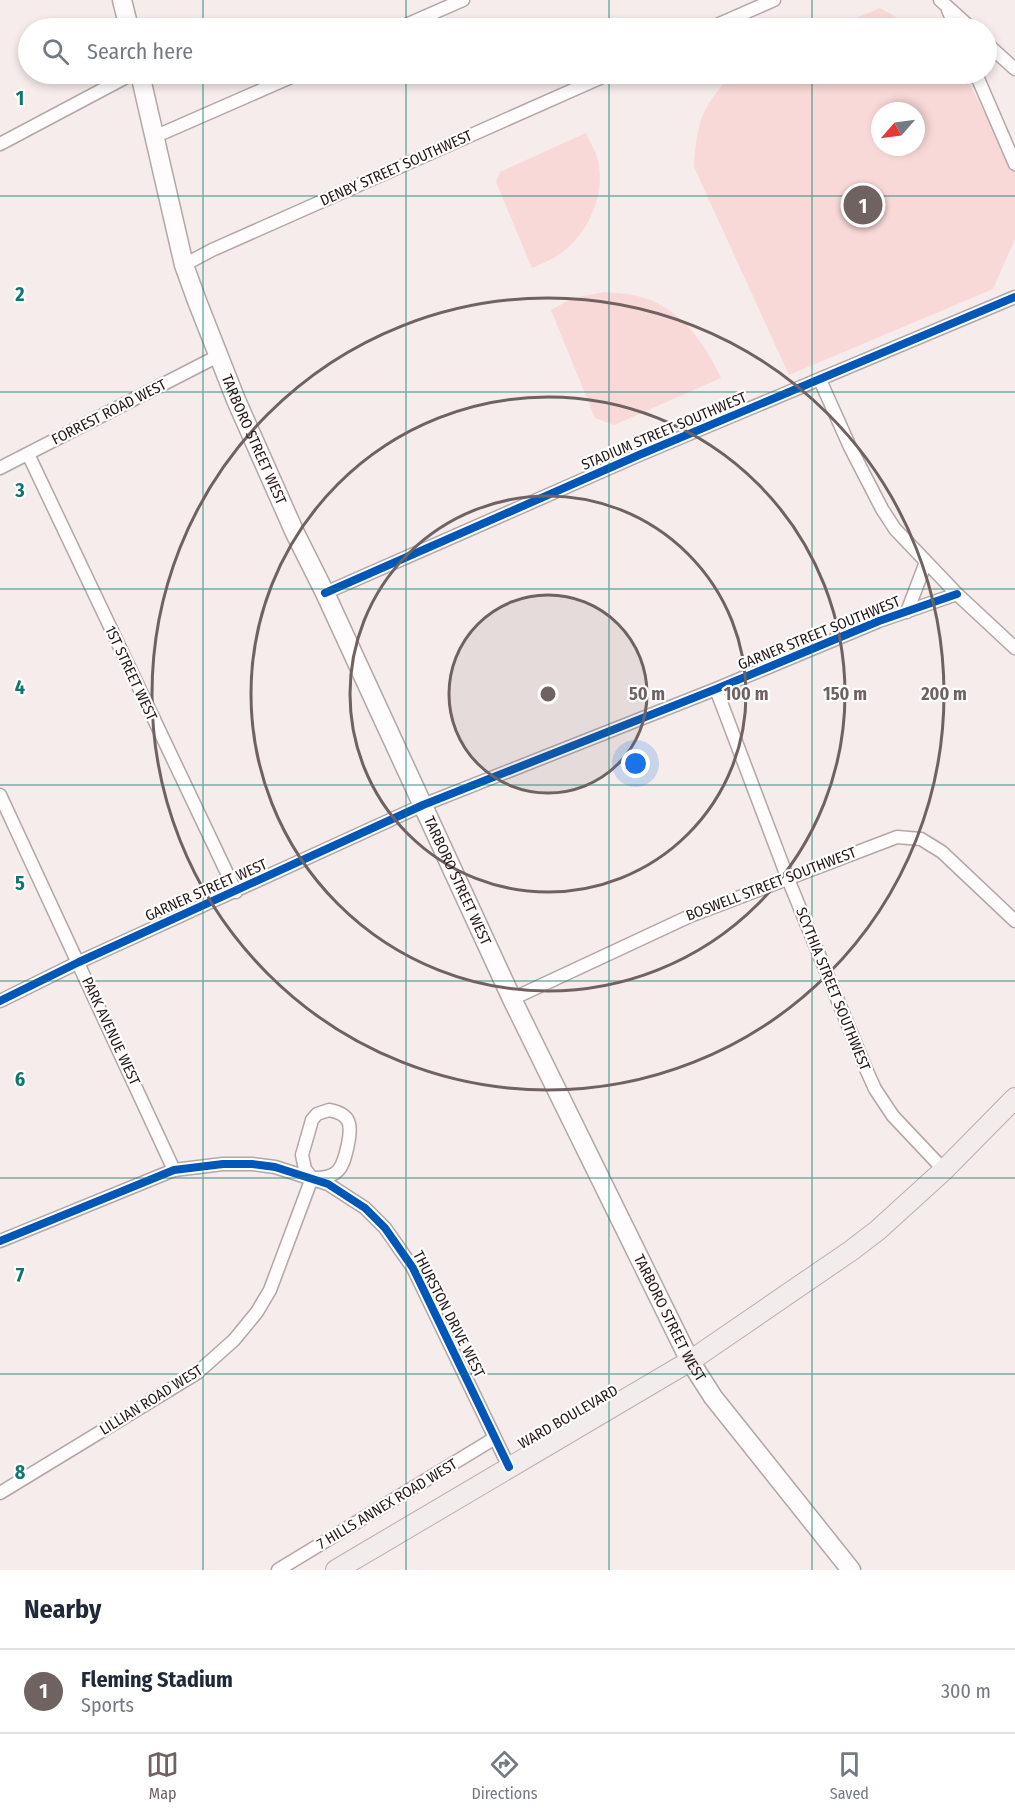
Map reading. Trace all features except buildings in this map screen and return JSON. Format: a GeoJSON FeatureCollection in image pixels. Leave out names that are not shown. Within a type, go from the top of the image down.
{"type":"FeatureCollection","features":[{"type":"Feature","properties":{"kind":"main road"},"geometry":{"type":"LineString","coordinates":[[122,0],[126,18]]}},
{"type":"Feature","properties":{"kind":"main road","name":"TARBORO STREET WEST"},"geometry":{"type":"LineString","coordinates":[[142,84],[184,265],[218,356],[295,533],[325,592],[512,999],[690,1361],[713,1397],[851,1570]]}},
{"type":"Feature","properties":{"kind":"main road","name":"WARD BOULEVARD"},"geometry":{"type":"LineString","coordinates":[[336,1570],[690,1361],[852,1250],[878,1230],[944,1170],[1015,1098]]}},
{"type":"Feature","properties":{"kind":"street"},"geometry":{"type":"LineString","coordinates":[[422,18],[463,0]]}},
{"type":"Feature","properties":{"kind":"street"},"geometry":{"type":"LineString","coordinates":[[733,18],[774,0]]}},
{"type":"Feature","properties":{"kind":"street"},"geometry":{"type":"LineString","coordinates":[[943,3],[951,18]]}},
{"type":"Feature","properties":{"kind":"street"},"geometry":{"type":"LineString","coordinates":[[943,3],[960,18]]}},
{"type":"Feature","properties":{"kind":"street"},"geometry":{"type":"LineString","coordinates":[[997,52],[1015,69]]}},
{"type":"Feature","properties":{"kind":"street"},"geometry":{"type":"LineString","coordinates":[[0,144],[113,84]]}},
{"type":"Feature","properties":{"kind":"street"},"geometry":{"type":"LineString","coordinates":[[154,137],[275,84]]}},
{"type":"Feature","properties":{"kind":"street","name":"DENBY STREET SOUTHWEST"},"geometry":{"type":"LineString","coordinates":[[184,265],[222,245],[586,84]]}},
{"type":"Feature","properties":{"kind":"street"},"geometry":{"type":"LineString","coordinates":[[980,84],[1015,164]]}},
{"type":"Feature","properties":{"kind":"street","name":"STADIUM STREET SOUTHWEST"},"geometry":{"type":"LineString","coordinates":[[325,592],[639,455],[1015,298]]}},
{"type":"Feature","properties":{"kind":"street","name":"FORREST ROAD WEST"},"geometry":{"type":"LineString","coordinates":[[0,468],[218,356]]}},
{"type":"Feature","properties":{"kind":"street"},"geometry":{"type":"LineString","coordinates":[[820,380],[849,447],[882,509],[906,542],[1015,648]]}},
{"type":"Feature","properties":{"kind":"street","name":"1ST STREET WEST"},"geometry":{"type":"LineString","coordinates":[[28,454],[236,892]]}},
{"type":"Feature","properties":{"kind":"street","name":"GARNER STREET SOUTHWEST"},"geometry":{"type":"LineString","coordinates":[[907,612],[926,562]]}},
{"type":"Feature","properties":{"kind":"street","name":"GARNER STREET SOUTHWEST"},"geometry":{"type":"LineString","coordinates":[[423,805],[957,594]]}},
{"type":"Feature","properties":{"kind":"street","name":"SCYTHIA STREET SOUTHWEST"},"geometry":{"type":"LineString","coordinates":[[716,689],[788,879],[875,1089],[893,1116],[944,1170]]}},
{"type":"Feature","properties":{"kind":"street","name":"PARK AVENUE WEST"},"geometry":{"type":"LineString","coordinates":[[0,795],[174,1170]]}},
{"type":"Feature","properties":{"kind":"street","name":"GARNER STREET WEST"},"geometry":{"type":"LineString","coordinates":[[0,1001],[79,962],[423,805]]}},
{"type":"Feature","properties":{"kind":"street","name":"BOSWELL STREET SOUTHWEST"},"geometry":{"type":"LineString","coordinates":[[512,999],[690,915],[897,837],[921,839],[942,852],[1015,921]]}},
{"type":"Feature","properties":{"kind":"street"},"geometry":{"type":"LineString","coordinates":[[329,1110],[338,1112],[348,1120],[351,1129],[344,1164],[333,1175],[312,1178],[305,1169],[302,1155],[309,1125],[317,1114],[329,1110]]}},
{"type":"Feature","properties":{"kind":"street","name":"THURSTON DRIVE WEST"},"geometry":{"type":"LineString","coordinates":[[0,1241],[174,1170],[223,1164],[252,1164],[275,1167],[328,1184],[365,1208],[385,1227],[402,1250],[413,1268],[509,1467]]}},
{"type":"Feature","properties":{"kind":"street","name":"LILLIAN ROAD WEST"},"geometry":{"type":"LineString","coordinates":[[0,1493],[197,1373],[234,1340],[257,1312],[270,1290],[312,1178]]}},
{"type":"Feature","properties":{"kind":"street","name":"7 HILLS ANNEX ROAD WEST"},"geometry":{"type":"LineString","coordinates":[[278,1570],[495,1438]]}},
{"type":"Feature","properties":{"kind":"shaded area"},"geometry":{"type":"Polygon","coordinates":[[[880,8],[898,18],[856,18],[880,8]]]}},
{"type":"Feature","properties":{"kind":"shaded area"},"geometry":{"type":"Polygon","coordinates":[[[724,84],[969,84],[1015,170],[1015,239],[993,289],[789,375],[694,167],[699,126],[707,106],[724,84]]]}},
{"type":"Feature","properties":{"kind":"shaded area"},"geometry":{"type":"Polygon","coordinates":[[[586,133],[596,154],[599,168],[598,197],[593,211],[578,237],[568,248],[554,258],[532,268],[496,182],[500,172],[586,133]]]}},
{"type":"Feature","properties":{"kind":"shaded area"},"geometry":{"type":"Polygon","coordinates":[[[604,292],[629,294],[665,307],[688,326],[698,338],[721,378],[614,425],[595,418],[551,310],[573,298],[604,292]]]}},
{"type":"Feature","properties":{"kind":"cycle path"},"geometry":{"type":"LineString","coordinates":[[325,593],[639,455],[1015,297]]}},
{"type":"Feature","properties":{"kind":"cycle path"},"geometry":{"type":"LineString","coordinates":[[0,1001],[79,962],[423,805],[716,689],[879,621],[957,594]]}},
{"type":"Feature","properties":{"kind":"cycle path"},"geometry":{"type":"LineString","coordinates":[[0,1241],[174,1170],[223,1164],[252,1164],[275,1167],[328,1184],[365,1208],[385,1228],[413,1268],[509,1467]]}},
{"type":"Feature","properties":{"kind":"place","name":"Fleming Stadium"},"geometry":{"type":"Point","coordinates":[863,205]}}]}
